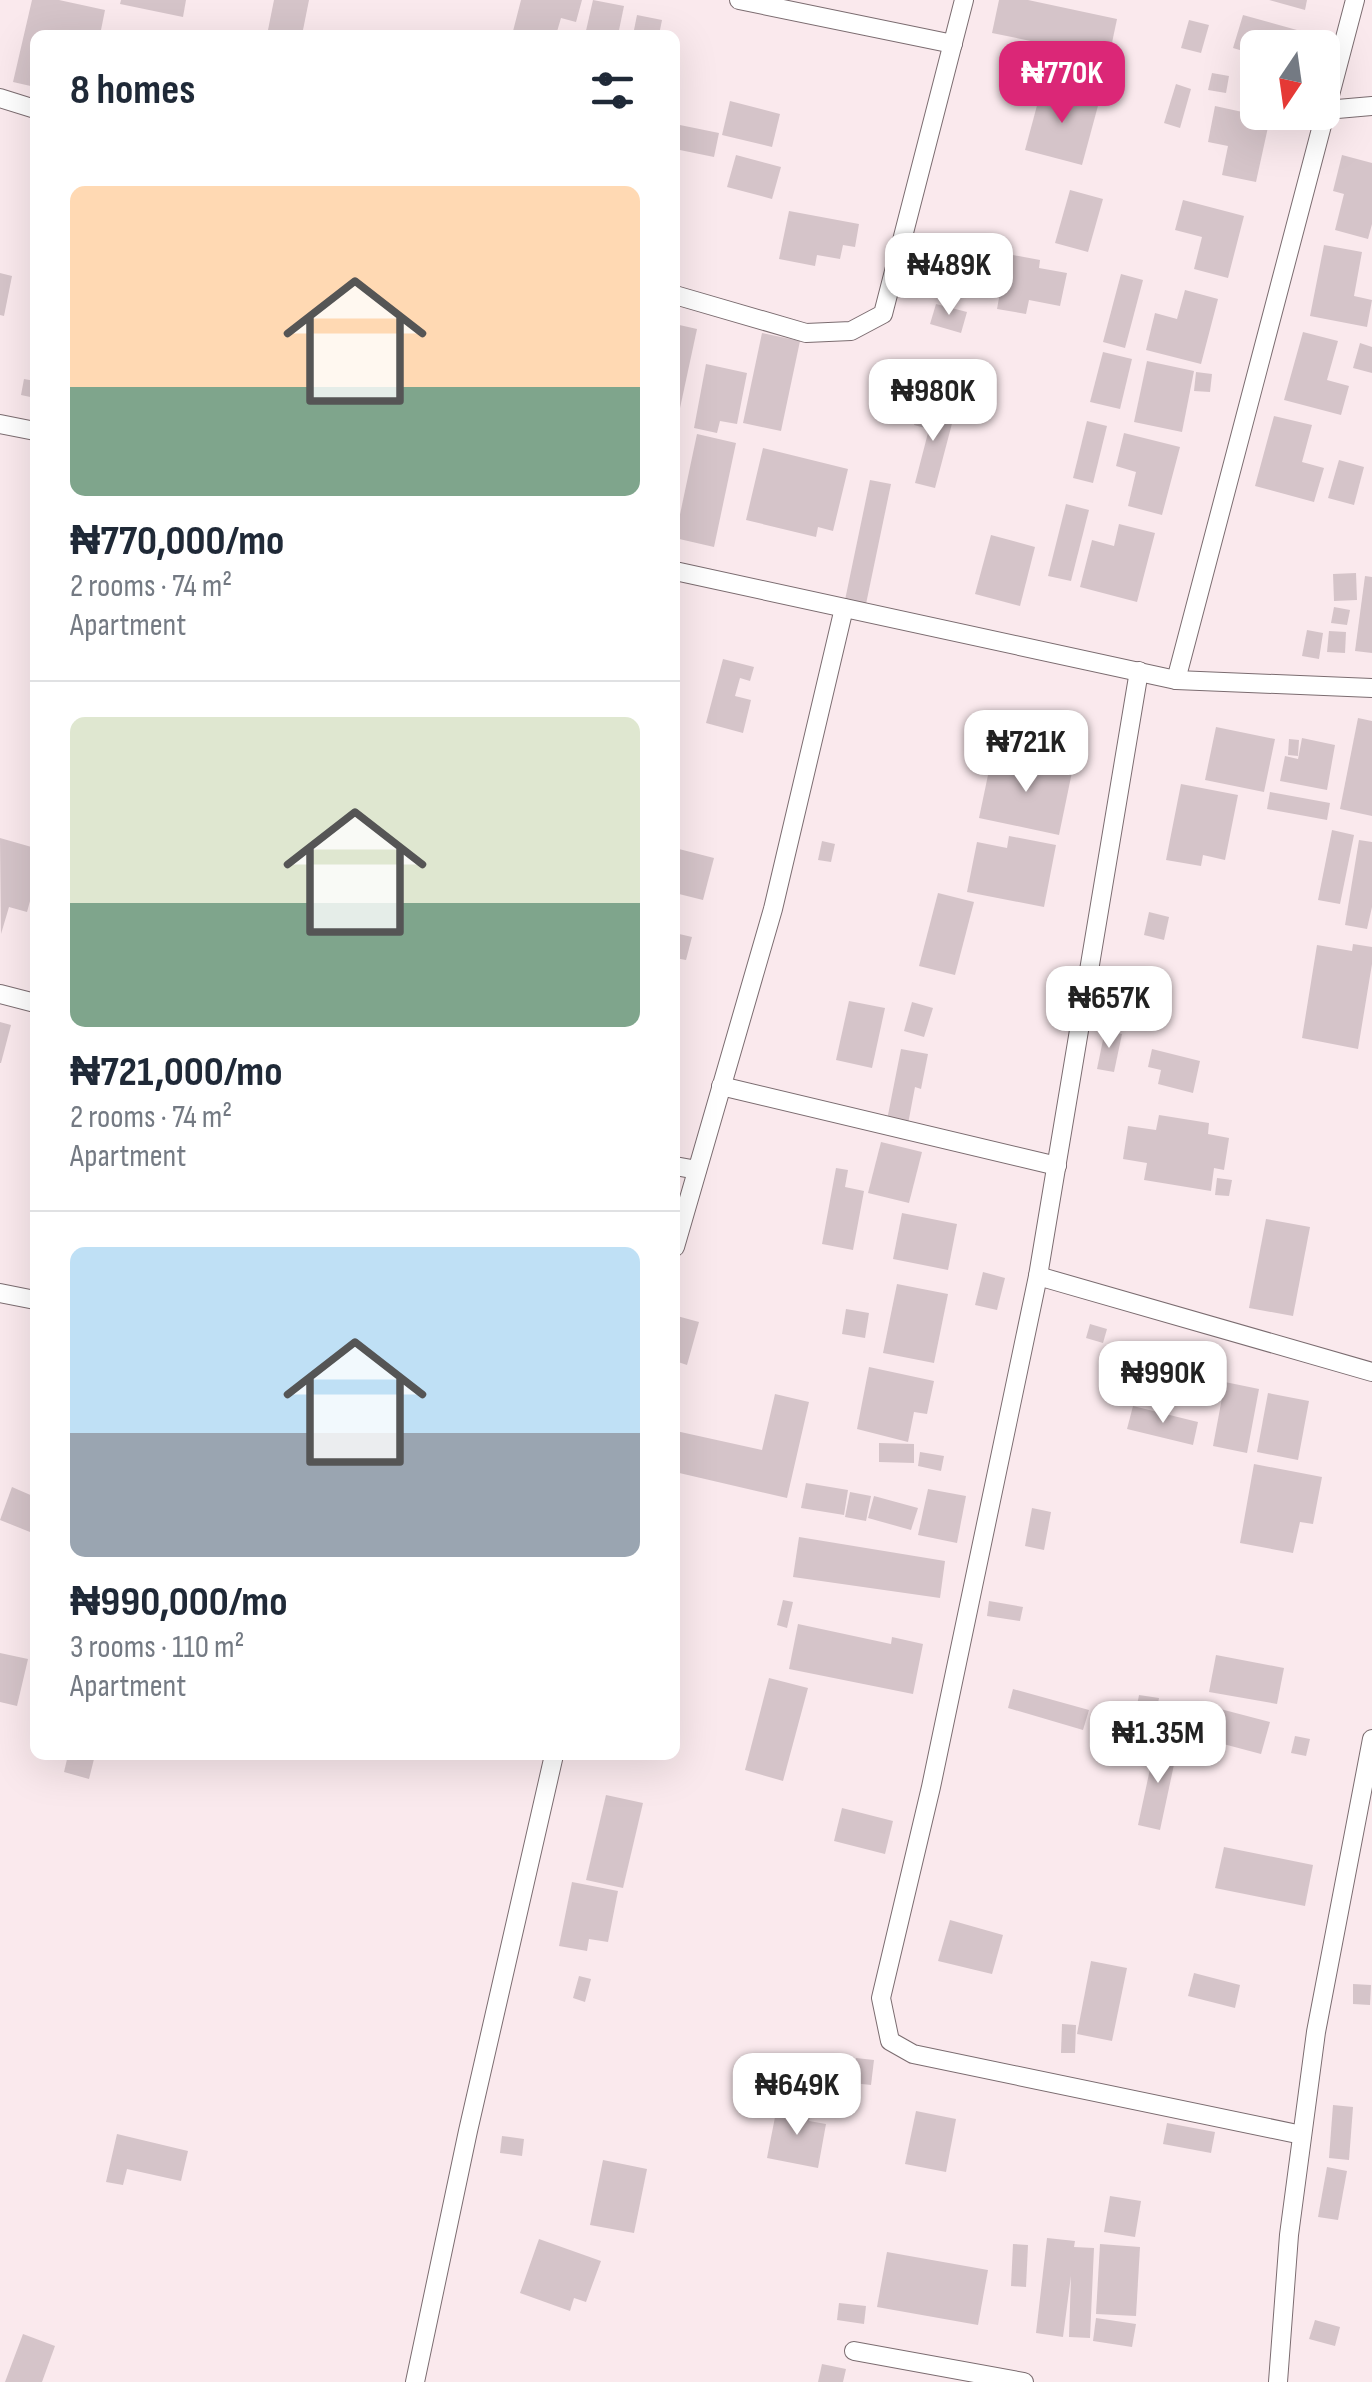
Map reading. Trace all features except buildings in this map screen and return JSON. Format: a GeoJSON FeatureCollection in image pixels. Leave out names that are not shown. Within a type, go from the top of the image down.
{"type":"FeatureCollection","features":[{"type":"Feature","properties":{"kind":"street"},"geometry":{"type":"LineString","coordinates":[[739,0],[953,44]]}},
{"type":"Feature","properties":{"kind":"street"},"geometry":{"type":"LineString","coordinates":[[680,295],[806,333],[851,331],[883,314],[964,0]]}},
{"type":"Feature","properties":{"kind":"street"},"geometry":{"type":"LineString","coordinates":[[1340,59],[1356,0]]}},
{"type":"Feature","properties":{"kind":"street"},"geometry":{"type":"LineString","coordinates":[[0,98],[30,107]]}},
{"type":"Feature","properties":{"kind":"street"},"geometry":{"type":"LineString","coordinates":[[1340,109],[1372,106]]}},
{"type":"Feature","properties":{"kind":"street"},"geometry":{"type":"LineString","coordinates":[[1176,680],[1321,130]]}},
{"type":"Feature","properties":{"kind":"street"},"geometry":{"type":"LineString","coordinates":[[0,424],[30,430]]}},
{"type":"Feature","properties":{"kind":"street"},"geometry":{"type":"LineString","coordinates":[[680,572],[1176,680],[1372,688]]}},
{"type":"Feature","properties":{"kind":"street"},"geometry":{"type":"LineString","coordinates":[[680,1230],[772,909],[844,608]]}},
{"type":"Feature","properties":{"kind":"street"},"geometry":{"type":"LineString","coordinates":[[1139,671],[1038,1276],[931,1787],[881,1998],[890,2041],[913,2054],[1302,2135]]}},
{"type":"Feature","properties":{"kind":"street"},"geometry":{"type":"LineString","coordinates":[[0,994],[30,1002]]}},
{"type":"Feature","properties":{"kind":"street"},"geometry":{"type":"LineString","coordinates":[[721,1086],[1057,1166]]}},
{"type":"Feature","properties":{"kind":"street"},"geometry":{"type":"LineString","coordinates":[[680,1167],[697,1170]]}},
{"type":"Feature","properties":{"kind":"street"},"geometry":{"type":"LineString","coordinates":[[1038,1276],[1372,1372]]}},
{"type":"Feature","properties":{"kind":"street"},"geometry":{"type":"LineString","coordinates":[[0,1293],[30,1299]]}},
{"type":"Feature","properties":{"kind":"street"},"geometry":{"type":"LineString","coordinates":[[1278,2382],[1289,2235],[1316,2032],[1372,1739]]}},
{"type":"Feature","properties":{"kind":"street"},"geometry":{"type":"LineString","coordinates":[[415,2382],[553,1760]]}},
{"type":"Feature","properties":{"kind":"street"},"geometry":{"type":"LineString","coordinates":[[854,2351],[1024,2382]]}}]}
